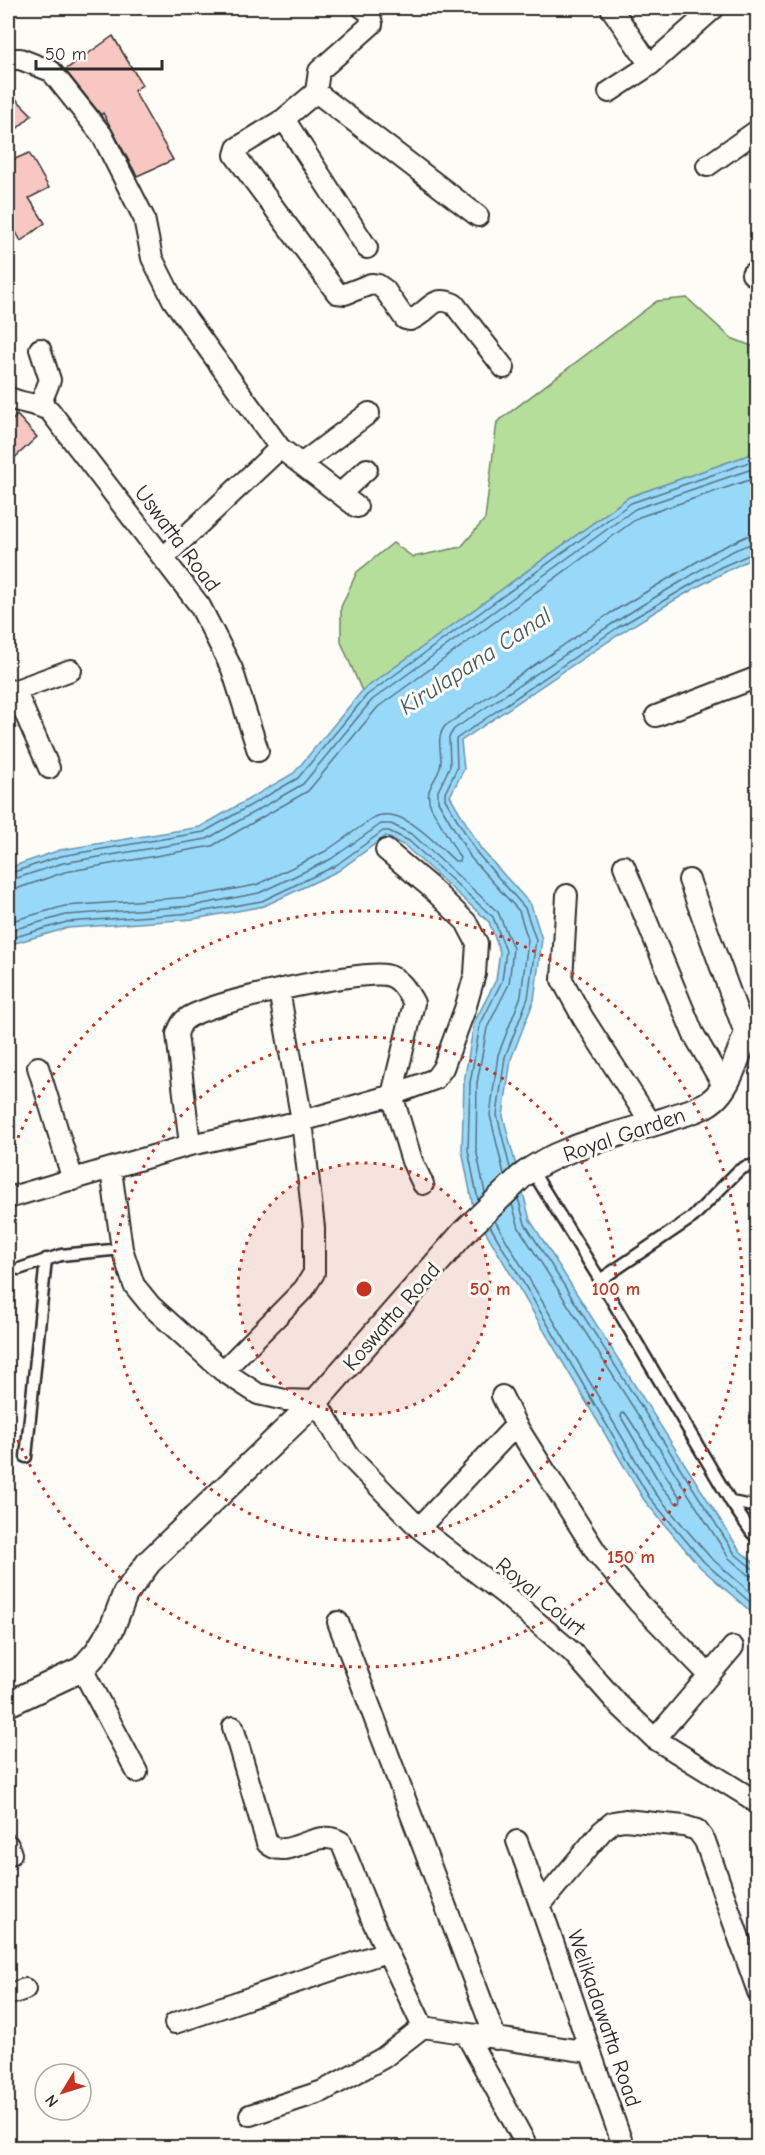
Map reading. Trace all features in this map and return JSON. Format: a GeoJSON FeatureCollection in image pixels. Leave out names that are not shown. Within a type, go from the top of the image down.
{"type":"FeatureCollection","features":[{"type":"Feature","properties":{"kind":"street"},"geometry":{"type":"LineString","coordinates":[[363,8],[369,12],[372,24],[319,71],[316,92],[284,119],[237,148],[235,155],[337,293],[345,294],[371,284],[378,285],[385,290],[405,319],[410,320],[436,301],[445,300],[454,304],[504,368]]}},
{"type":"Feature","properties":{"kind":"street"},"geometry":{"type":"LineString","coordinates":[[611,8],[650,64]]}},
{"type":"Feature","properties":{"kind":"street"},"geometry":{"type":"LineString","coordinates":[[609,92],[650,64],[714,8]]}},
{"type":"Feature","properties":{"kind":"street"},"geometry":{"type":"LineString","coordinates":[[8,59],[20,59],[51,71],[102,135],[144,218],[152,258],[173,300],[280,448],[357,507]]}},
{"type":"Feature","properties":{"kind":"street"},"geometry":{"type":"LineString","coordinates":[[316,92],[478,216]]}},
{"type":"Feature","properties":{"kind":"street"},"geometry":{"type":"LineString","coordinates":[[284,119],[367,248]]}},
{"type":"Feature","properties":{"kind":"street"},"geometry":{"type":"LineString","coordinates":[[707,166],[758,130]]}},
{"type":"Feature","properties":{"kind":"street"},"geometry":{"type":"LineString","coordinates":[[8,397],[14,401],[40,405],[50,380],[40,349]]}},
{"type":"Feature","properties":{"kind":"street","name":"Uswatta Road"},"geometry":{"type":"LineString","coordinates":[[40,405],[50,411],[200,606],[232,669],[258,751]]}},
{"type":"Feature","properties":{"kind":"street"},"geometry":{"type":"LineString","coordinates":[[301,464],[369,413]]}},
{"type":"Feature","properties":{"kind":"street"},"geometry":{"type":"LineString","coordinates":[[164,558],[280,448]]}},
{"type":"Feature","properties":{"kind":"street"},"geometry":{"type":"LineString","coordinates":[[340,494],[367,469]]}},
{"type":"Feature","properties":{"kind":"street"},"geometry":{"type":"LineString","coordinates":[[49,768],[11,692],[71,670]]}},
{"type":"Feature","properties":{"kind":"street"},"geometry":{"type":"LineString","coordinates":[[656,716],[758,677]]}},
{"type":"Feature","properties":{"kind":"street"},"geometry":{"type":"LineString","coordinates":[[8,1198],[111,1170],[190,1145],[302,1121],[392,1095],[435,1079],[442,1068],[465,1009],[475,974],[477,943],[465,922],[429,886],[386,850]]}},
{"type":"Feature","properties":{"kind":"street"},"geometry":{"type":"LineString","coordinates":[[624,866],[693,1033],[724,1088]]}},
{"type":"Feature","properties":{"kind":"street"},"geometry":{"type":"LineString","coordinates":[[689,880],[752,1027]]}},
{"type":"Feature","properties":{"kind":"street"},"geometry":{"type":"LineString","coordinates":[[567,895],[562,980],[583,1018],[652,1125]]}},
{"type":"Feature","properties":{"kind":"street"},"geometry":{"type":"LineString","coordinates":[[190,1145],[177,1034],[184,1020],[204,1010],[279,990],[360,976],[387,975],[403,984],[414,1003],[392,1095],[412,1161],[423,1184]]}},
{"type":"Feature","properties":{"kind":"street"},"geometry":{"type":"LineString","coordinates":[[223,1371],[304,1289],[314,1273],[314,1228],[302,1121],[279,990]]}},
{"type":"Feature","properties":{"kind":"street","name":"Royal Garden"},"geometry":{"type":"LineString","coordinates":[[465,1231],[526,1173],[583,1145],[652,1125],[696,1109],[716,1098],[724,1088],[752,1027]]}},
{"type":"Feature","properties":{"kind":"street"},"geometry":{"type":"LineString","coordinates":[[38,1067],[73,1180]]}},
{"type":"Feature","properties":{"kind":"street"},"geometry":{"type":"LineString","coordinates":[[111,1170],[122,1249],[134,1285],[151,1306],[223,1371],[258,1394],[285,1400],[316,1401]]}},
{"type":"Feature","properties":{"kind":"street","name":"Koswatta Road"},"geometry":{"type":"LineString","coordinates":[[82,1669],[97,1652],[112,1628],[126,1594],[149,1562],[316,1401],[465,1231]]}},
{"type":"Feature","properties":{"kind":"street"},"geometry":{"type":"LineString","coordinates":[[502,1396],[516,1425],[596,1552],[639,1603],[709,1674]]}},
{"type":"Feature","properties":{"kind":"street","name":"Royal Court"},"geometry":{"type":"LineString","coordinates":[[316,1401],[349,1456],[419,1528],[503,1593],[573,1653],[618,1704],[655,1739],[755,1796]]}},
{"type":"Feature","properties":{"kind":"street"},"geometry":{"type":"LineString","coordinates":[[419,1528],[516,1425]]}},
{"type":"Feature","properties":{"kind":"street"},"geometry":{"type":"LineString","coordinates":[[338,1622],[496,2039]]}},
{"type":"Feature","properties":{"kind":"street"},"geometry":{"type":"LineString","coordinates":[[655,1739],[733,1647]]}},
{"type":"Feature","properties":{"kind":"street"},"geometry":{"type":"LineString","coordinates":[[8,1704],[82,1669],[137,1772]]}},
{"type":"Feature","properties":{"kind":"street"},"geometry":{"type":"LineString","coordinates":[[233,1727],[267,1843],[273,1848],[282,1850],[324,1837],[333,1837],[340,1842],[386,1952],[423,2027]]}},
{"type":"Feature","properties":{"kind":"street"},"geometry":{"type":"LineString","coordinates":[[541,1904],[602,1831],[613,1822],[625,1820],[684,1826],[697,1830],[705,1841],[758,1992]]}},
{"type":"Feature","properties":{"kind":"street","name":"Welikadawatta Road"},"geometry":{"type":"LineString","coordinates":[[517,1841],[541,1904],[589,2052],[624,2148]]}},
{"type":"Feature","properties":{"kind":"street"},"geometry":{"type":"LineString","coordinates":[[175,2023],[386,1952]]}},
{"type":"Feature","properties":{"kind":"street"},"geometry":{"type":"LineString","coordinates":[[250,2115],[323,2091],[383,2058],[423,2027],[589,2052]]}},
{"type":"Feature","properties":{"kind":"street"},"geometry":{"type":"LineString","coordinates":[[466,2034],[528,2148]]}},
{"type":"Feature","properties":{"kind":"lane"},"geometry":{"type":"LineString","coordinates":[[600,1280],[693,1217],[738,1171],[745,1167],[758,1166]]}},
{"type":"Feature","properties":{"kind":"lane"},"geometry":{"type":"LineString","coordinates":[[526,1173],[600,1280],[731,1502],[752,1533],[758,1538]]}},
{"type":"Feature","properties":{"kind":"lane"},"geometry":{"type":"LineString","coordinates":[[20,1269],[61,1255],[122,1249]]}},
{"type":"Feature","properties":{"kind":"lane"},"geometry":{"type":"LineString","coordinates":[[26,1457],[46,1259]]}},
{"type":"Feature","properties":{"kind":"lane"},"geometry":{"type":"LineString","coordinates":[[731,1502],[758,1507]]}},
{"type":"Feature","properties":{"kind":"green space"},"geometry":{"type":"Polygon","coordinates":[[[687,298],[731,338],[757,348],[757,452],[629,497],[362,691],[341,642],[341,607],[357,572],[393,543],[413,557],[461,547],[485,519],[497,422],[657,301],[687,298]]]}},
{"type":"Feature","properties":{"kind":"water","name":"Kirulapana Canal"},"geometry":{"type":"Polygon","coordinates":[[[757,452],[757,556],[643,619],[461,741],[464,769],[450,796],[481,849],[531,905],[542,939],[534,1000],[511,1059],[503,1116],[530,1220],[740,1551],[757,1565],[757,1617],[700,1567],[644,1500],[474,1212],[462,1150],[464,1082],[474,1023],[496,980],[500,952],[489,922],[405,846],[386,836],[338,871],[264,906],[194,919],[68,928],[8,945],[8,868],[60,850],[200,827],[294,773],[362,691],[629,497],[757,452]]]}},
{"type":"Feature","properties":{"kind":"building"},"geometry":{"type":"Polygon","coordinates":[[[113,36],[142,85],[134,91],[173,160],[137,176],[103,113],[101,115],[65,70],[113,36]]]}},
{"type":"Feature","properties":{"kind":"building"},"geometry":{"type":"Polygon","coordinates":[[[8,91],[32,115],[8,137],[8,91]]]}},
{"type":"Feature","properties":{"kind":"building"},"geometry":{"type":"Polygon","coordinates":[[[29,153],[49,188],[29,198],[45,223],[21,241],[8,218],[8,162],[29,153]]]}},
{"type":"Feature","properties":{"kind":"building"},"geometry":{"type":"Polygon","coordinates":[[[17,415],[37,437],[8,464],[8,425],[17,415]]]}}]}
